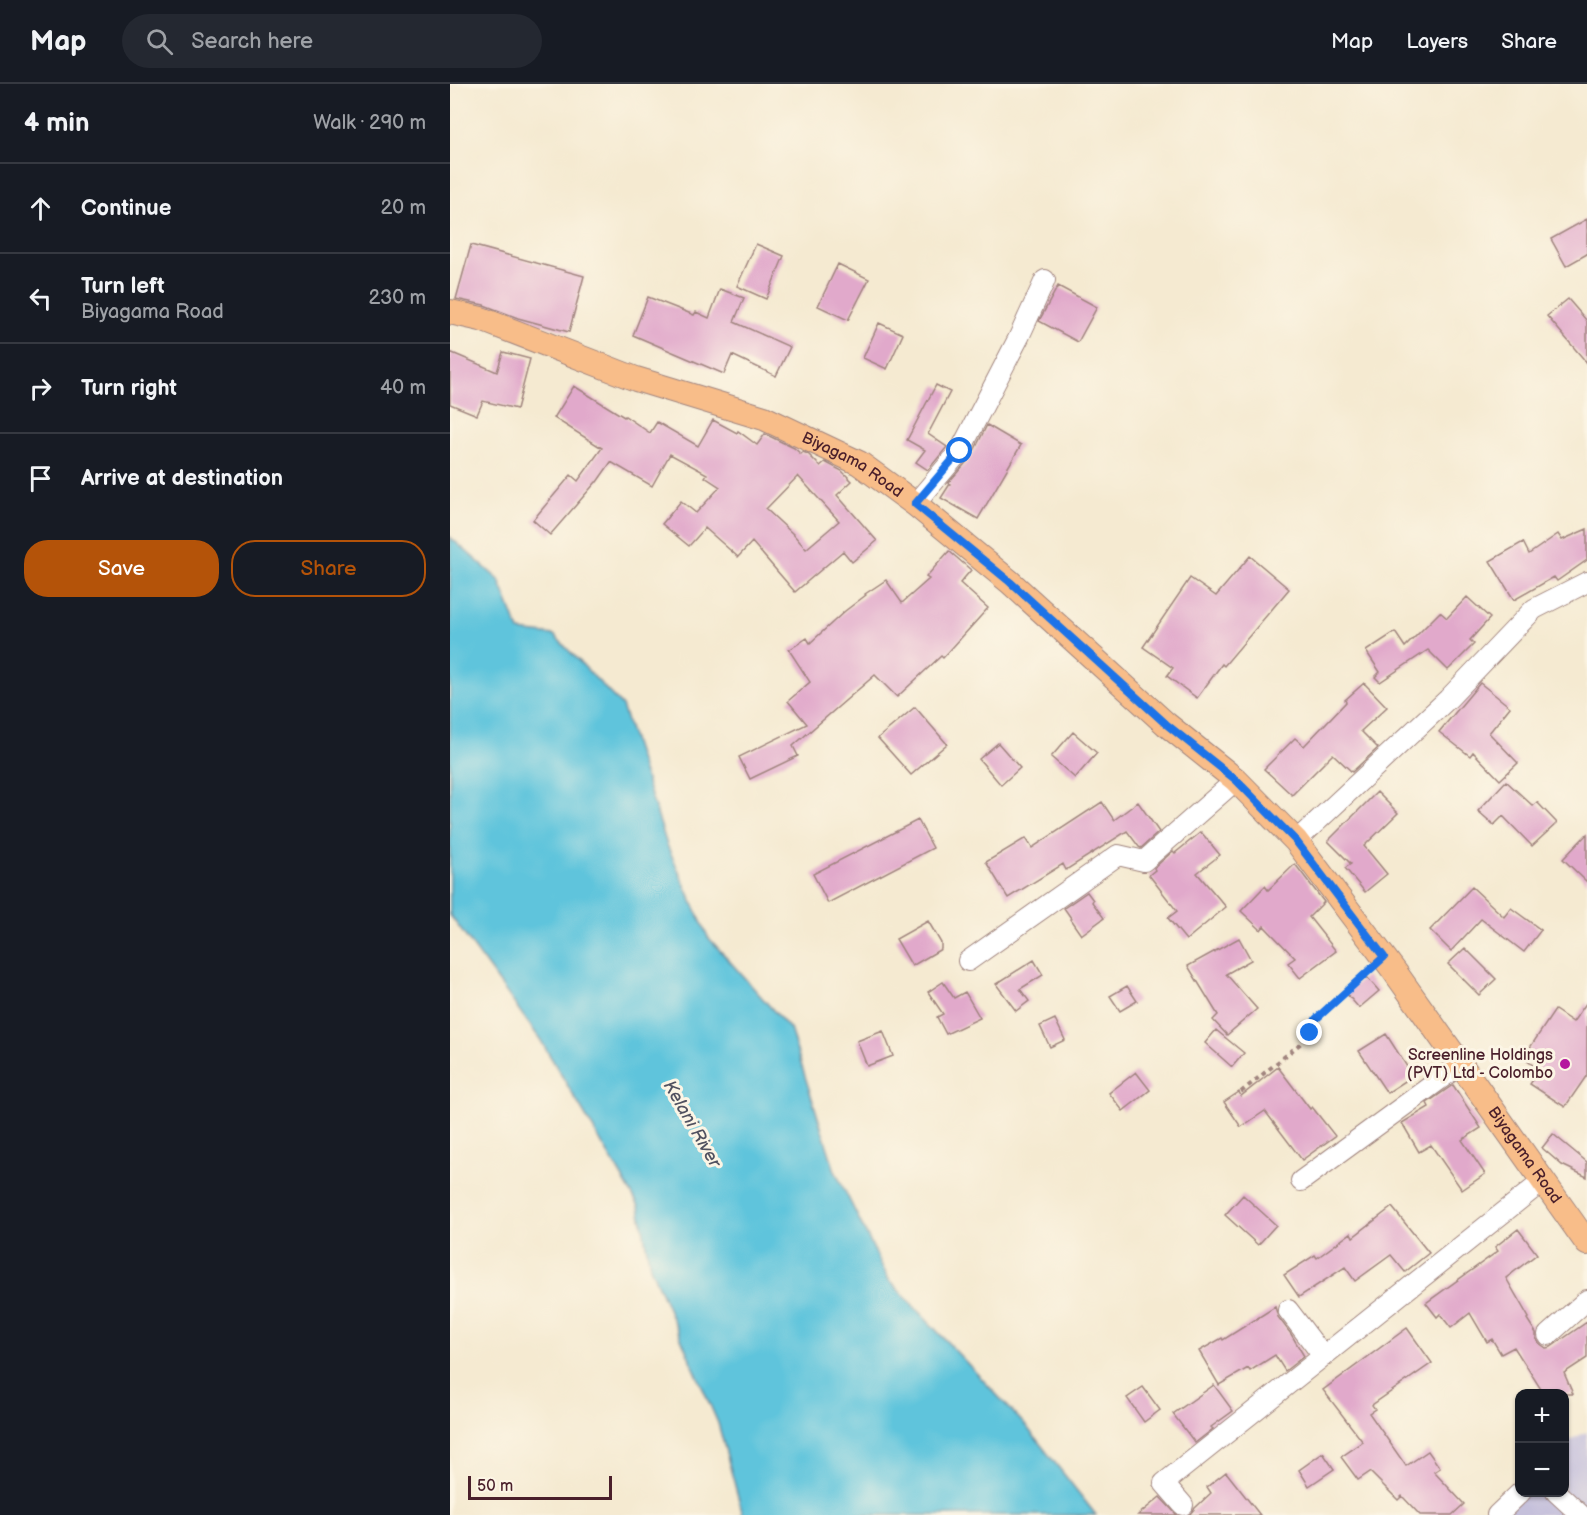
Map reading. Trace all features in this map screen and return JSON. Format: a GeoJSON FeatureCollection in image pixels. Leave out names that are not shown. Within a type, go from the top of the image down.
{"type":"FeatureCollection","features":[{"type":"Feature","properties":{"kind":"main road","name":"Biyagama Road"},"geometry":{"type":"LineString","coordinates":[[450,312],[481,319],[636,379],[764,418],[859,463],[915,504],[1010,582],[1166,724],[1236,780],[1296,841],[1384,957],[1587,1243]]}},
{"type":"Feature","properties":{"kind":"street"},"geometry":{"type":"LineString","coordinates":[[915,504],[960,451],[1045,280]]}},
{"type":"Feature","properties":{"kind":"street"},"geometry":{"type":"LineString","coordinates":[[1296,841],[1448,699],[1534,609],[1587,582]]}},
{"type":"Feature","properties":{"kind":"street"},"geometry":{"type":"LineString","coordinates":[[968,961],[1118,855],[1144,861],[1236,780]]}},
{"type":"Feature","properties":{"kind":"street"},"geometry":{"type":"LineString","coordinates":[[1301,1181],[1461,1064]]}},
{"type":"Feature","properties":{"kind":"street"},"geometry":{"type":"LineString","coordinates":[[1183,1505],[1164,1483],[1543,1181]]}},
{"type":"Feature","properties":{"kind":"street"},"geometry":{"type":"LineString","coordinates":[[1548,1335],[1587,1300]]}},
{"type":"Feature","properties":{"kind":"street"},"geometry":{"type":"LineString","coordinates":[[1288,1310],[1323,1356]]}},
{"type":"Feature","properties":{"kind":"street"},"geometry":{"type":"LineString","coordinates":[[1497,1515],[1516,1497]]}},
{"type":"Feature","properties":{"kind":"street"},"geometry":{"type":"LineString","coordinates":[[1563,1497],[1582,1510]]}},
{"type":"Feature","properties":{"kind":"path"},"geometry":{"type":"LineString","coordinates":[[1241,1092],[1300,1044],[1310,1033],[1316,1019],[1384,957]]}},
{"type":"Feature","properties":{"kind":"shaded area"},"geometry":{"type":"Polygon","coordinates":[[[1587,1432],[1587,1515],[1497,1515],[1516,1497],[1569,1497],[1569,1440],[1587,1432]]]}},
{"type":"Feature","properties":{"kind":"water","name":"Kelani River"},"geometry":{"type":"Polygon","coordinates":[[[450,537],[499,580],[519,631],[554,635],[622,706],[667,845],[708,937],[790,1029],[835,1171],[889,1280],[1026,1426],[1096,1515],[743,1515],[718,1423],[650,1267],[639,1206],[540,1039],[450,915],[450,537]]]}},
{"type":"Feature","properties":{"kind":"building"},"geometry":{"type":"Polygon","coordinates":[[[1587,219],[1587,254],[1566,266],[1551,239],[1587,219]]]}},
{"type":"Feature","properties":{"kind":"building"},"geometry":{"type":"Polygon","coordinates":[[[756,244],[784,256],[766,299],[737,286],[756,244]]]}},
{"type":"Feature","properties":{"kind":"building"},"geometry":{"type":"Polygon","coordinates":[[[471,245],[584,276],[569,332],[518,318],[484,305],[456,299],[471,245]]]}},
{"type":"Feature","properties":{"kind":"building"},"geometry":{"type":"Polygon","coordinates":[[[838,264],[869,279],[848,320],[818,306],[838,264]]]}},
{"type":"Feature","properties":{"kind":"building"},"geometry":{"type":"Polygon","coordinates":[[[1058,286],[1097,307],[1078,342],[1039,321],[1058,286]]]}},
{"type":"Feature","properties":{"kind":"building"},"geometry":{"type":"Polygon","coordinates":[[[720,289],[744,298],[734,322],[790,347],[776,376],[732,355],[724,374],[633,335],[648,297],[694,315],[696,312],[709,318],[720,289]]]}},
{"type":"Feature","properties":{"kind":"building"},"geometry":{"type":"Polygon","coordinates":[[[1568,299],[1587,321],[1587,363],[1547,316],[1568,299]]]}},
{"type":"Feature","properties":{"kind":"building"},"geometry":{"type":"Polygon","coordinates":[[[879,323],[903,334],[887,369],[863,358],[879,323]]]}},
{"type":"Feature","properties":{"kind":"building"},"geometry":{"type":"Polygon","coordinates":[[[450,352],[497,372],[503,352],[530,359],[517,409],[483,401],[477,415],[450,404],[450,352]]]}},
{"type":"Feature","properties":{"kind":"building"},"geometry":{"type":"Polygon","coordinates":[[[936,385],[950,392],[928,434],[947,447],[928,470],[916,462],[925,450],[907,440],[936,385]]]}},
{"type":"Feature","properties":{"kind":"building"},"geometry":{"type":"Polygon","coordinates":[[[574,386],[650,433],[657,422],[698,446],[713,420],[737,433],[738,431],[757,445],[765,434],[794,448],[801,454],[803,452],[808,454],[820,466],[825,462],[842,471],[852,481],[837,495],[877,541],[852,562],[843,551],[795,592],[752,542],[738,557],[705,528],[689,546],[662,524],[681,501],[696,513],[720,487],[705,477],[707,474],[670,454],[652,486],[611,462],[597,482],[550,535],[533,520],[571,475],[578,481],[602,448],[554,418],[574,386]],[[798,476],[766,509],[806,549],[839,521],[798,476]]]}},
{"type":"Feature","properties":{"kind":"building"},"geometry":{"type":"Polygon","coordinates":[[[987,425],[1021,445],[978,519],[941,498],[950,484],[948,483],[971,457],[987,425]]]}},
{"type":"Feature","properties":{"kind":"building"},"geometry":{"type":"Polygon","coordinates":[[[1587,529],[1587,560],[1557,581],[1554,577],[1514,600],[1490,561],[1523,542],[1529,554],[1558,534],[1562,540],[1587,529]]]}},
{"type":"Feature","properties":{"kind":"building"},"geometry":{"type":"Polygon","coordinates":[[[949,551],[971,570],[960,583],[988,608],[943,658],[941,656],[897,697],[875,675],[793,746],[798,756],[750,779],[739,757],[807,724],[788,701],[810,682],[789,650],[807,638],[810,643],[865,594],[886,580],[902,603],[929,579],[926,577],[949,551]]]}},
{"type":"Feature","properties":{"kind":"building"},"geometry":{"type":"Polygon","coordinates":[[[1250,556],[1289,589],[1224,666],[1222,664],[1197,698],[1167,676],[1173,668],[1143,647],[1190,578],[1216,596],[1250,556]]]}},
{"type":"Feature","properties":{"kind":"building"},"geometry":{"type":"Polygon","coordinates":[[[1467,597],[1490,618],[1470,640],[1474,644],[1448,670],[1428,650],[1380,682],[1375,677],[1380,672],[1366,651],[1395,632],[1405,647],[1440,612],[1447,618],[1467,597]]]}},
{"type":"Feature","properties":{"kind":"building"},"geometry":{"type":"Polygon","coordinates":[[[1364,683],[1387,707],[1361,731],[1378,748],[1352,772],[1333,754],[1292,795],[1264,769],[1295,738],[1304,746],[1346,702],[1345,700],[1364,683]]]}},
{"type":"Feature","properties":{"kind":"building"},"geometry":{"type":"Polygon","coordinates":[[[1480,683],[1510,707],[1489,733],[1518,763],[1500,780],[1473,752],[1470,756],[1439,732],[1480,683]]]}},
{"type":"Feature","properties":{"kind":"building"},"geometry":{"type":"Polygon","coordinates":[[[915,707],[947,744],[911,775],[878,738],[915,707]]]}},
{"type":"Feature","properties":{"kind":"building"},"geometry":{"type":"Polygon","coordinates":[[[1073,732],[1097,753],[1075,778],[1051,757],[1073,732]]]}},
{"type":"Feature","properties":{"kind":"building"},"geometry":{"type":"Polygon","coordinates":[[[998,743],[1020,768],[1001,785],[979,759],[998,743]]]}},
{"type":"Feature","properties":{"kind":"building"},"geometry":{"type":"Polygon","coordinates":[[[1506,781],[1533,806],[1537,802],[1557,823],[1532,846],[1503,816],[1494,825],[1478,811],[1506,781]]]}},
{"type":"Feature","properties":{"kind":"building"},"geometry":{"type":"Polygon","coordinates":[[[1377,792],[1398,813],[1364,846],[1387,874],[1365,892],[1345,868],[1351,864],[1328,841],[1377,792]]]}},
{"type":"Feature","properties":{"kind":"building"},"geometry":{"type":"Polygon","coordinates":[[[1102,802],[1114,820],[1138,802],[1159,832],[1141,848],[1127,831],[1066,870],[1063,864],[1008,898],[986,862],[1026,838],[1032,848],[1102,802]]]}},
{"type":"Feature","properties":{"kind":"building"},"geometry":{"type":"Polygon","coordinates":[[[918,820],[933,848],[828,903],[813,874],[918,820]]]}},
{"type":"Feature","properties":{"kind":"building"},"geometry":{"type":"Polygon","coordinates":[[[1201,832],[1220,855],[1197,873],[1226,907],[1186,940],[1168,918],[1177,911],[1149,875],[1173,851],[1175,853],[1201,832]]]}},
{"type":"Feature","properties":{"kind":"building"},"geometry":{"type":"Polygon","coordinates":[[[1587,834],[1587,882],[1563,859],[1587,834]]]}},
{"type":"Feature","properties":{"kind":"building"},"geometry":{"type":"Polygon","coordinates":[[[1295,864],[1324,902],[1309,917],[1336,951],[1300,978],[1288,963],[1295,958],[1264,926],[1261,930],[1241,911],[1265,886],[1268,890],[1295,864]]]}},
{"type":"Feature","properties":{"kind":"building"},"geometry":{"type":"Polygon","coordinates":[[[1472,887],[1504,917],[1511,908],[1541,930],[1524,952],[1481,919],[1451,951],[1430,930],[1472,887]]]}},
{"type":"Feature","properties":{"kind":"building"},"geometry":{"type":"Polygon","coordinates":[[[1087,892],[1104,918],[1081,935],[1064,908],[1087,892]]]}},
{"type":"Feature","properties":{"kind":"building"},"geometry":{"type":"Polygon","coordinates":[[[928,921],[941,943],[941,949],[912,966],[896,939],[928,921]]]}},
{"type":"Feature","properties":{"kind":"building"},"geometry":{"type":"Polygon","coordinates":[[[1239,938],[1251,960],[1226,974],[1257,1009],[1227,1035],[1213,1020],[1218,1015],[1188,966],[1239,938]]]}},
{"type":"Feature","properties":{"kind":"building"},"geometry":{"type":"Polygon","coordinates":[[[1465,948],[1496,979],[1479,995],[1448,964],[1465,948]]]}},
{"type":"Feature","properties":{"kind":"building"},"geometry":{"type":"Polygon","coordinates":[[[1034,960],[1043,975],[1020,989],[1029,1001],[1016,1011],[996,984],[1034,960]]]}},
{"type":"Feature","properties":{"kind":"building"},"geometry":{"type":"Polygon","coordinates":[[[1366,976],[1379,991],[1359,1008],[1346,993],[1366,976]]]}},
{"type":"Feature","properties":{"kind":"building"},"geometry":{"type":"Polygon","coordinates":[[[943,982],[954,998],[965,992],[980,1018],[946,1034],[937,1017],[943,1014],[928,992],[943,982]]]}},
{"type":"Feature","properties":{"kind":"building"},"geometry":{"type":"Polygon","coordinates":[[[1127,986],[1137,1001],[1120,1011],[1110,996],[1127,986]]]}},
{"type":"Feature","properties":{"kind":"building"},"geometry":{"type":"Polygon","coordinates":[[[1587,1002],[1587,1075],[1565,1107],[1530,1084],[1540,1070],[1523,1058],[1555,1010],[1573,1022],[1587,1002]]]}},
{"type":"Feature","properties":{"kind":"building"},"geometry":{"type":"Polygon","coordinates":[[[1055,1019],[1065,1040],[1050,1047],[1040,1026],[1055,1019]]]}},
{"type":"Feature","properties":{"kind":"building"},"geometry":{"type":"Polygon","coordinates":[[[1216,1030],[1244,1053],[1232,1067],[1205,1043],[1216,1030]]]}},
{"type":"Feature","properties":{"kind":"building"},"geometry":{"type":"Polygon","coordinates":[[[883,1031],[893,1056],[867,1066],[857,1041],[883,1031]]]}},
{"type":"Feature","properties":{"kind":"building"},"geometry":{"type":"Polygon","coordinates":[[[1386,1034],[1413,1076],[1387,1093],[1359,1051],[1386,1034]]]}},
{"type":"Feature","properties":{"kind":"building"},"geometry":{"type":"Polygon","coordinates":[[[1278,1067],[1310,1109],[1312,1107],[1335,1136],[1302,1160],[1265,1111],[1241,1127],[1224,1102],[1239,1092],[1241,1096],[1278,1067]]]}},
{"type":"Feature","properties":{"kind":"building"},"geometry":{"type":"Polygon","coordinates":[[[1136,1072],[1150,1090],[1123,1111],[1109,1093],[1136,1072]]]}},
{"type":"Feature","properties":{"kind":"building"},"geometry":{"type":"Polygon","coordinates":[[[1453,1085],[1481,1128],[1462,1140],[1485,1174],[1462,1190],[1431,1145],[1419,1152],[1402,1123],[1429,1107],[1427,1103],[1453,1085]]]}},
{"type":"Feature","properties":{"kind":"building"},"geometry":{"type":"Polygon","coordinates":[[[1553,1134],[1587,1162],[1587,1177],[1562,1165],[1542,1148],[1553,1134]]]}},
{"type":"Feature","properties":{"kind":"building"},"geometry":{"type":"Polygon","coordinates":[[[1243,1195],[1276,1225],[1258,1245],[1225,1215],[1243,1195]]]}},
{"type":"Feature","properties":{"kind":"building"},"geometry":{"type":"Polygon","coordinates":[[[1392,1207],[1429,1253],[1405,1272],[1391,1255],[1355,1281],[1345,1267],[1299,1297],[1284,1275],[1315,1255],[1317,1258],[1351,1233],[1353,1237],[1392,1207]]]}},
{"type":"Feature","properties":{"kind":"building"},"geometry":{"type":"Polygon","coordinates":[[[1518,1229],[1537,1254],[1506,1278],[1529,1318],[1527,1319],[1539,1343],[1546,1348],[1551,1347],[1587,1322],[1587,1358],[1564,1373],[1573,1394],[1569,1394],[1569,1389],[1541,1389],[1514,1347],[1501,1354],[1492,1339],[1487,1342],[1470,1313],[1451,1328],[1440,1314],[1437,1317],[1426,1303],[1498,1251],[1495,1247],[1518,1229]]]}},
{"type":"Feature","properties":{"kind":"building"},"geometry":{"type":"Polygon","coordinates":[[[1275,1307],[1278,1317],[1304,1356],[1285,1371],[1275,1355],[1250,1371],[1248,1368],[1219,1385],[1199,1351],[1222,1338],[1223,1340],[1275,1307]]]}},
{"type":"Feature","properties":{"kind":"building"},"geometry":{"type":"Polygon","coordinates":[[[1407,1328],[1432,1363],[1372,1405],[1375,1409],[1369,1413],[1406,1466],[1428,1451],[1440,1468],[1434,1472],[1464,1504],[1452,1515],[1420,1515],[1402,1496],[1398,1500],[1370,1472],[1358,1480],[1341,1457],[1363,1442],[1323,1390],[1407,1328]]]}},
{"type":"Feature","properties":{"kind":"building"},"geometry":{"type":"Polygon","coordinates":[[[1214,1385],[1233,1411],[1211,1427],[1213,1429],[1195,1443],[1173,1414],[1214,1385]]]}},
{"type":"Feature","properties":{"kind":"building"},"geometry":{"type":"Polygon","coordinates":[[[1143,1387],[1160,1410],[1144,1422],[1127,1398],[1143,1387]]]}},
{"type":"Feature","properties":{"kind":"building"},"geometry":{"type":"Polygon","coordinates":[[[1323,1453],[1334,1469],[1309,1486],[1299,1470],[1323,1453]]]}},
{"type":"Feature","properties":{"kind":"building"},"geometry":{"type":"Polygon","coordinates":[[[1226,1472],[1260,1515],[1189,1515],[1211,1493],[1207,1487],[1226,1472]]]}},
{"type":"Feature","properties":{"kind":"building"},"geometry":{"type":"Polygon","coordinates":[[[1160,1497],[1177,1515],[1138,1515],[1160,1497]]]}},
{"type":"Feature","properties":{"kind":"place","name":"Screenline Holdings (PVT) Ltd - Colombo"},"geometry":{"type":"Point","coordinates":[1565,1064]}},
{"type":"Feature","properties":{"kind":"route"},"geometry":{"type":"LineString","coordinates":[[960,451],[915,504],[1010,582],[1166,724],[1236,780],[1296,841],[1384,957],[1316,1019],[1310,1033]]}}]}
